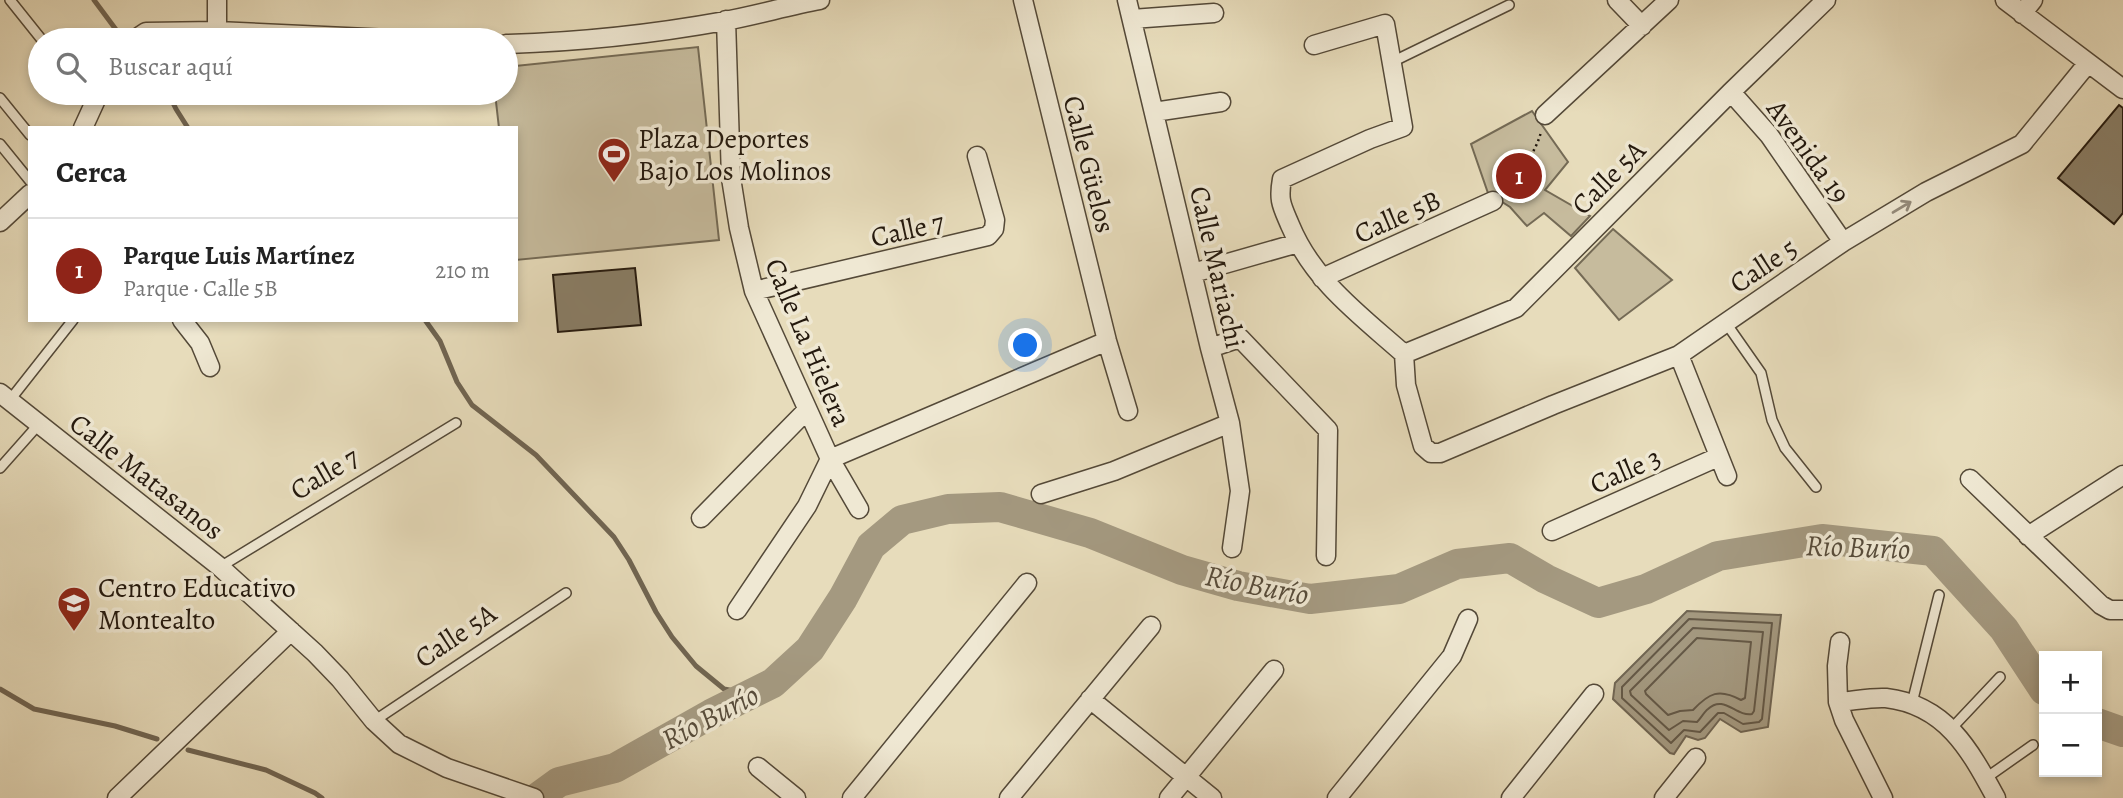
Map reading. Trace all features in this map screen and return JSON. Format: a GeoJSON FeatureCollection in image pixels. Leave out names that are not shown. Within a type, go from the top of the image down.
{"type":"FeatureCollection","features":[{"type":"Feature","properties":{"kind":"street"},"geometry":{"type":"LineString","coordinates":[[217,0],[217,28]]}},
{"type":"Feature","properties":{"kind":"street"},"geometry":{"type":"LineString","coordinates":[[518,44],[666,30],[820,0]]}},
{"type":"Feature","properties":{"kind":"street","name":"Calle Güelos"},"geometry":{"type":"LineString","coordinates":[[1023,0],[1107,341],[1128,411]]}},
{"type":"Feature","properties":{"kind":"street","name":"Calle Mariachi"},"geometry":{"type":"LineString","coordinates":[[1127,0],[1230,423],[1240,491],[1232,548]]}},
{"type":"Feature","properties":{"kind":"street"},"geometry":{"type":"LineString","coordinates":[[1617,0],[1642,26]]}},
{"type":"Feature","properties":{"kind":"street"},"geometry":{"type":"LineString","coordinates":[[1545,115],[1669,0]]}},
{"type":"Feature","properties":{"kind":"street","name":"Calle 5A"},"geometry":{"type":"LineString","coordinates":[[1404,354],[1516,308],[1826,0]]}},
{"type":"Feature","properties":{"kind":"street"},"geometry":{"type":"LineString","coordinates":[[2005,0],[2028,7],[2088,63],[2123,89]]}},
{"type":"Feature","properties":{"kind":"street"},"geometry":{"type":"LineString","coordinates":[[1132,19],[1214,13]]}},
{"type":"Feature","properties":{"kind":"street","name":"Calle La Hielera"},"geometry":{"type":"LineString","coordinates":[[726,20],[731,178],[739,228],[754,291],[830,459],[859,509]]}},
{"type":"Feature","properties":{"kind":"street"},"geometry":{"type":"LineString","coordinates":[[1314,45],[1385,24],[1403,127],[1282,179],[1279,197],[1298,243],[1321,278],[1337,296],[1404,354]]}},
{"type":"Feature","properties":{"kind":"street","name":"Calle 5"},"geometry":{"type":"LineString","coordinates":[[1404,354],[1406,385],[1423,446],[1431,453],[1440,453],[1679,355],[1843,242],[1926,191],[2022,144],[2088,63]]}},
{"type":"Feature","properties":{"kind":"street","name":"Avenida 19"},"geometry":{"type":"LineString","coordinates":[[1731,92],[1769,135],[1843,242]]}},
{"type":"Feature","properties":{"kind":"street"},"geometry":{"type":"LineString","coordinates":[[1154,112],[1221,102]]}},
{"type":"Feature","properties":{"kind":"street"},"geometry":{"type":"LineString","coordinates":[[84,126],[90,105]]}},
{"type":"Feature","properties":{"kind":"street","name":"Calle 7"},"geometry":{"type":"LineString","coordinates":[[754,291],[988,236],[995,220],[976,156]]}},
{"type":"Feature","properties":{"kind":"street"},"geometry":{"type":"LineString","coordinates":[[0,222],[28,196]]}},
{"type":"Feature","properties":{"kind":"street","name":"Calle 5B"},"geometry":{"type":"LineString","coordinates":[[1321,278],[1493,201]]}},
{"type":"Feature","properties":{"kind":"street"},"geometry":{"type":"LineString","coordinates":[[1193,273],[1298,243]]}},
{"type":"Feature","properties":{"kind":"street"},"geometry":{"type":"LineString","coordinates":[[184,322],[200,343],[210,367]]}},
{"type":"Feature","properties":{"kind":"street"},"geometry":{"type":"LineString","coordinates":[[1210,348],[1240,338],[1328,430],[1326,556]]}},
{"type":"Feature","properties":{"kind":"street"},"geometry":{"type":"LineString","coordinates":[[737,610],[807,506],[830,459],[1107,341]]}},
{"type":"Feature","properties":{"kind":"street"},"geometry":{"type":"LineString","coordinates":[[1679,355],[1727,476]]}},
{"type":"Feature","properties":{"kind":"street","name":"Calle Matasanos"},"geometry":{"type":"LineString","coordinates":[[5,397],[220,567],[340,679],[374,722],[399,744],[447,768],[530,797]]}},
{"type":"Feature","properties":{"kind":"street"},"geometry":{"type":"LineString","coordinates":[[701,518],[807,410]]}},
{"type":"Feature","properties":{"kind":"street"},"geometry":{"type":"LineString","coordinates":[[1041,494],[1114,471],[1230,423]]}},
{"type":"Feature","properties":{"kind":"street","name":"Calle 3"},"geometry":{"type":"LineString","coordinates":[[1552,531],[1718,457]]}},
{"type":"Feature","properties":{"kind":"street"},"geometry":{"type":"LineString","coordinates":[[2028,536],[2123,475]]}},
{"type":"Feature","properties":{"kind":"street"},"geometry":{"type":"LineString","coordinates":[[1970,480],[2101,605],[2110,610],[2123,610]]}},
{"type":"Feature","properties":{"kind":"street"},"geometry":{"type":"LineString","coordinates":[[852,798],[1027,583]]}},
{"type":"Feature","properties":{"kind":"street"},"geometry":{"type":"LineString","coordinates":[[1337,798],[1452,656],[1468,619]]}},
{"type":"Feature","properties":{"kind":"street"},"geometry":{"type":"LineString","coordinates":[[1009,798],[1151,626]]}},
{"type":"Feature","properties":{"kind":"street"},"geometry":{"type":"LineString","coordinates":[[117,798],[290,631]]}},
{"type":"Feature","properties":{"kind":"street"},"geometry":{"type":"LineString","coordinates":[[1840,642],[1837,666],[1838,702],[1844,720],[1884,798]]}},
{"type":"Feature","properties":{"kind":"street"},"geometry":{"type":"LineString","coordinates":[[1168,798],[1274,670]]}},
{"type":"Feature","properties":{"kind":"street"},"geometry":{"type":"LineString","coordinates":[[1511,798],[1594,694]]}},
{"type":"Feature","properties":{"kind":"street"},"geometry":{"type":"LineString","coordinates":[[1838,702],[1884,698],[1912,703],[1934,714],[1965,745],[1996,798]]}},
{"type":"Feature","properties":{"kind":"street"},"geometry":{"type":"LineString","coordinates":[[1090,699],[1212,798]]}},
{"type":"Feature","properties":{"kind":"street"},"geometry":{"type":"LineString","coordinates":[[1664,798],[1696,758]]}},
{"type":"Feature","properties":{"kind":"street"},"geometry":{"type":"LineString","coordinates":[[758,767],[796,798]]}},
{"type":"Feature","properties":{"kind":"lane"},"geometry":{"type":"LineString","coordinates":[[10,0],[32,28]]}},
{"type":"Feature","properties":{"kind":"lane"},"geometry":{"type":"LineString","coordinates":[[1392,62],[1509,5]]}},
{"type":"Feature","properties":{"kind":"lane"},"geometry":{"type":"LineString","coordinates":[[0,98],[28,133]]}},
{"type":"Feature","properties":{"kind":"lane"},"geometry":{"type":"LineString","coordinates":[[0,144],[28,179]]}},
{"type":"Feature","properties":{"kind":"lane"},"geometry":{"type":"LineString","coordinates":[[5,397],[71,322]]}},
{"type":"Feature","properties":{"kind":"lane"},"geometry":{"type":"LineString","coordinates":[[1725,322],[1760,373],[1772,420],[1785,448],[1816,487]]}},
{"type":"Feature","properties":{"kind":"lane","name":"Calle 7"},"geometry":{"type":"LineString","coordinates":[[220,567],[456,423]]}},
{"type":"Feature","properties":{"kind":"lane"},"geometry":{"type":"LineString","coordinates":[[0,468],[39,425]]}},
{"type":"Feature","properties":{"kind":"lane","name":"Calle 5A"},"geometry":{"type":"LineString","coordinates":[[374,722],[566,593]]}},
{"type":"Feature","properties":{"kind":"lane"},"geometry":{"type":"LineString","coordinates":[[1912,703],[1939,595]]}},
{"type":"Feature","properties":{"kind":"lane"},"geometry":{"type":"LineString","coordinates":[[1951,729],[2000,677]]}},
{"type":"Feature","properties":{"kind":"lane"},"geometry":{"type":"LineString","coordinates":[[1986,778],[2033,745]]}},
{"type":"Feature","properties":{"kind":"path"},"geometry":{"type":"LineString","coordinates":[[1493,201],[1521,171],[1538,144],[1545,115]]}},
{"type":"Feature","properties":{"kind":"shaded area","name":"Plaza Deportes Bajo Los Molinos"},"geometry":{"type":"Polygon","coordinates":[[[698,47],[719,240],[518,260],[518,126],[499,126],[496,105],[518,105],[518,66],[698,47]]]}},
{"type":"Feature","properties":{"kind":"shaded area"},"geometry":{"type":"Polygon","coordinates":[[[1532,111],[1568,162],[1545,190],[1590,216],[1571,236],[1544,213],[1527,226],[1510,207],[1488,193],[1471,144],[1532,111]]]}},
{"type":"Feature","properties":{"kind":"shaded area"},"geometry":{"type":"Polygon","coordinates":[[[1613,229],[1672,280],[1619,320],[1575,268],[1613,229]]]}},
{"type":"Feature","properties":{"kind":"water"},"geometry":{"type":"Polygon","coordinates":[[[1687,611],[1781,615],[1768,727],[1741,732],[1720,719],[1705,738],[1698,740],[1686,736],[1674,754],[1613,699],[1615,683],[1687,611]]]}},
{"type":"Feature","properties":{"kind":"building"},"geometry":{"type":"Polygon","coordinates":[[[2119,105],[2123,108],[2123,213],[2114,224],[2058,178],[2119,105]]]}},
{"type":"Feature","properties":{"kind":"building"},"geometry":{"type":"Polygon","coordinates":[[[635,268],[641,325],[558,332],[553,275],[635,268]]]}},
{"type":"Feature","properties":{"kind":"waterway"},"geometry":{"type":"LineString","coordinates":[[94,0],[115,28]]}},
{"type":"Feature","properties":{"kind":"waterway"},"geometry":{"type":"LineString","coordinates":[[174,105],[187,126]]}},
{"type":"Feature","properties":{"kind":"waterway"},"geometry":{"type":"LineString","coordinates":[[426,322],[440,341],[457,382],[472,405],[536,455],[614,537],[656,612],[696,666],[724,689],[750,694]]}},
{"type":"Feature","properties":{"kind":"waterway","name":"Río Burío"},"geometry":{"type":"LineString","coordinates":[[537,798],[559,782],[615,768],[773,683],[810,649],[843,598],[871,546],[902,520],[948,509],[1000,507],[1090,533],[1182,570],[1238,586],[1310,599],[1399,589],[1457,564],[1510,558],[1546,579],[1598,603],[1646,589],[1718,556],[1822,539],[1933,551],[2004,629],[2039,682]]}},
{"type":"Feature","properties":{"kind":"waterway"},"geometry":{"type":"LineString","coordinates":[[0,689],[34,709],[115,726],[157,739]]}},
{"type":"Feature","properties":{"kind":"waterway","name":"Río Burío"},"geometry":{"type":"LineString","coordinates":[[2102,725],[2123,732]]}},
{"type":"Feature","properties":{"kind":"waterway"},"geometry":{"type":"LineString","coordinates":[[188,750],[266,770],[322,798]]}},
{"type":"Feature","properties":{"kind":"place","name":"Parque Luis Martínez"},"geometry":{"type":"Point","coordinates":[1519,176]}},
{"type":"Feature","properties":{"kind":"place","name":"Plaza Deportes Bajo Los Molinos"},"geometry":{"type":"Point","coordinates":[614,184]}},
{"type":"Feature","properties":{"kind":"place","name":"Centro Educativo Montealto"},"geometry":{"type":"Point","coordinates":[74,633]}}]}
